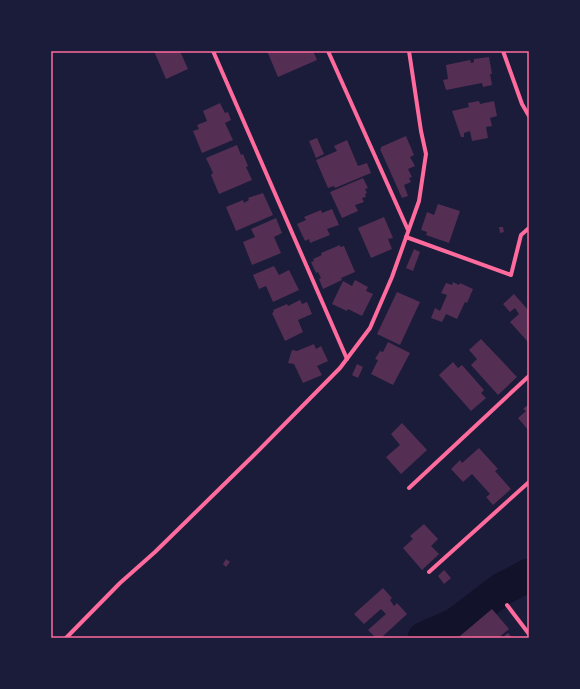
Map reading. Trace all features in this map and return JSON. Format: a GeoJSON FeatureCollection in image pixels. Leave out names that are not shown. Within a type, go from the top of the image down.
{"type":"FeatureCollection","features":[{"type":"Feature","properties":{"kind":"street"},"geometry":{"type":"LineString","coordinates":[[212,51],[347,359]]}},
{"type":"Feature","properties":{"kind":"street"},"geometry":{"type":"LineString","coordinates":[[328,51],[408,230]]}},
{"type":"Feature","properties":{"kind":"street"},"geometry":{"type":"LineString","coordinates":[[66,638],[120,583],[155,552],[340,368],[370,328],[392,277],[419,201],[426,154],[409,51]]}},
{"type":"Feature","properties":{"kind":"street"},"geometry":{"type":"LineString","coordinates":[[503,51],[522,104],[529,116]]}},
{"type":"Feature","properties":{"kind":"street"},"geometry":{"type":"LineString","coordinates":[[406,237],[511,275],[521,235],[529,228]]}},
{"type":"Feature","properties":{"kind":"street"},"geometry":{"type":"LineString","coordinates":[[409,488],[529,376]]}},
{"type":"Feature","properties":{"kind":"street"},"geometry":{"type":"LineString","coordinates":[[428,572],[529,482]]}},
{"type":"Feature","properties":{"kind":"street"},"geometry":{"type":"LineString","coordinates":[[507,605],[529,634]]}},
{"type":"Feature","properties":{"kind":"building"},"geometry":{"type":"Polygon","coordinates":[[[154,51],[180,51],[188,69],[166,79],[154,51]]]}},
{"type":"Feature","properties":{"kind":"building"},"geometry":{"type":"Polygon","coordinates":[[[267,51],[313,51],[317,60],[278,77],[267,51]]]}},
{"type":"Feature","properties":{"kind":"building"},"geometry":{"type":"Polygon","coordinates":[[[489,57],[492,85],[483,87],[482,83],[446,90],[443,80],[448,79],[446,65],[470,60],[471,63],[474,62],[474,59],[489,57]]]}},
{"type":"Feature","properties":{"kind":"building"},"geometry":{"type":"Polygon","coordinates":[[[479,101],[480,104],[494,101],[497,116],[490,118],[492,126],[486,127],[488,138],[472,141],[470,131],[464,133],[464,137],[461,137],[452,111],[469,107],[468,103],[479,101]]]}},
{"type":"Feature","properties":{"kind":"building"},"geometry":{"type":"Polygon","coordinates":[[[220,103],[225,113],[228,112],[231,120],[225,123],[233,140],[202,153],[193,131],[199,129],[197,125],[207,121],[203,111],[220,103]]]}},
{"type":"Feature","properties":{"kind":"building"},"geometry":{"type":"Polygon","coordinates":[[[406,136],[414,155],[410,157],[415,166],[408,169],[412,177],[409,178],[411,182],[404,185],[408,196],[402,198],[380,149],[381,147],[406,136]]]}},
{"type":"Feature","properties":{"kind":"building"},"geometry":{"type":"Polygon","coordinates":[[[317,138],[324,154],[316,158],[309,141],[317,138]]]}},
{"type":"Feature","properties":{"kind":"building"},"geometry":{"type":"Polygon","coordinates":[[[347,140],[358,166],[367,163],[371,173],[335,188],[334,186],[328,188],[316,160],[337,151],[334,146],[347,140]]]}},
{"type":"Feature","properties":{"kind":"building"},"geometry":{"type":"Polygon","coordinates":[[[237,145],[241,155],[243,154],[248,166],[246,167],[252,180],[219,194],[211,175],[213,173],[206,158],[237,145]]]}},
{"type":"Feature","properties":{"kind":"building"},"geometry":{"type":"Polygon","coordinates":[[[363,178],[368,188],[365,189],[367,193],[365,194],[366,197],[362,198],[364,202],[355,205],[358,211],[342,218],[330,192],[363,178]]]}},
{"type":"Feature","properties":{"kind":"building"},"geometry":{"type":"Polygon","coordinates":[[[263,193],[273,215],[236,231],[226,207],[243,200],[244,203],[249,200],[248,198],[263,193]]]}},
{"type":"Feature","properties":{"kind":"building"},"geometry":{"type":"Polygon","coordinates":[[[438,204],[460,211],[449,243],[426,235],[427,232],[421,230],[427,212],[434,215],[438,204]]]}},
{"type":"Feature","properties":{"kind":"building"},"geometry":{"type":"Polygon","coordinates":[[[332,209],[339,225],[327,229],[330,235],[310,243],[309,239],[305,241],[297,224],[306,220],[304,217],[321,210],[322,213],[332,209]]]}},
{"type":"Feature","properties":{"kind":"building"},"geometry":{"type":"Polygon","coordinates":[[[384,217],[393,238],[388,239],[392,249],[371,258],[358,228],[384,217]]]}},
{"type":"Feature","properties":{"kind":"building"},"geometry":{"type":"Polygon","coordinates":[[[276,218],[282,233],[274,237],[281,253],[252,265],[243,242],[255,237],[251,229],[276,218]]]}},
{"type":"Feature","properties":{"kind":"building"},"geometry":{"type":"Polygon","coordinates":[[[499,227],[503,227],[504,232],[500,233],[499,227]]]}},
{"type":"Feature","properties":{"kind":"building"},"geometry":{"type":"Polygon","coordinates":[[[340,245],[340,247],[344,246],[355,272],[341,278],[342,280],[323,289],[319,279],[321,278],[318,272],[316,273],[311,262],[314,261],[313,259],[322,255],[321,253],[340,245]]]}},
{"type":"Feature","properties":{"kind":"building"},"geometry":{"type":"Polygon","coordinates":[[[414,249],[420,252],[413,271],[406,268],[414,249]]]}},
{"type":"Feature","properties":{"kind":"building"},"geometry":{"type":"Polygon","coordinates":[[[274,266],[279,275],[289,270],[299,290],[273,302],[266,286],[259,289],[253,275],[274,266]]]}},
{"type":"Feature","properties":{"kind":"building"},"geometry":{"type":"Polygon","coordinates":[[[355,280],[368,287],[366,291],[373,294],[362,316],[348,309],[347,311],[332,304],[343,281],[352,286],[355,280]]]}},
{"type":"Feature","properties":{"kind":"building"},"geometry":{"type":"Polygon","coordinates":[[[453,282],[459,285],[460,283],[473,289],[467,303],[465,302],[457,319],[446,314],[442,322],[431,318],[435,308],[440,311],[447,295],[441,293],[446,283],[452,285],[453,282]]]}},
{"type":"Feature","properties":{"kind":"building"},"geometry":{"type":"Polygon","coordinates":[[[397,292],[420,302],[400,345],[377,334],[397,292]]]}},
{"type":"Feature","properties":{"kind":"building"},"geometry":{"type":"Polygon","coordinates":[[[514,294],[529,311],[529,343],[510,322],[519,314],[515,308],[510,312],[503,304],[514,294]]]}},
{"type":"Feature","properties":{"kind":"building"},"geometry":{"type":"Polygon","coordinates":[[[300,300],[302,304],[307,302],[312,314],[298,320],[303,332],[285,341],[272,313],[274,312],[273,310],[287,304],[288,306],[300,300]]]}},
{"type":"Feature","properties":{"kind":"building"},"geometry":{"type":"Polygon","coordinates":[[[481,339],[517,377],[498,395],[471,365],[477,359],[469,350],[481,339]]]}},
{"type":"Feature","properties":{"kind":"building"},"geometry":{"type":"Polygon","coordinates":[[[388,342],[410,353],[393,385],[371,374],[378,360],[375,359],[380,351],[383,352],[388,342]]]}},
{"type":"Feature","properties":{"kind":"building"},"geometry":{"type":"Polygon","coordinates":[[[314,344],[316,349],[321,346],[328,361],[317,366],[322,375],[303,383],[294,364],[288,363],[292,350],[297,351],[314,344]]]}},
{"type":"Feature","properties":{"kind":"building"},"geometry":{"type":"Polygon","coordinates":[[[453,362],[458,368],[462,365],[484,390],[481,393],[486,398],[471,411],[439,375],[453,362]]]}},
{"type":"Feature","properties":{"kind":"building"},"geometry":{"type":"Polygon","coordinates":[[[357,364],[363,367],[358,378],[352,375],[357,364]]]}},
{"type":"Feature","properties":{"kind":"building"},"geometry":{"type":"Polygon","coordinates":[[[529,404],[529,431],[518,418],[526,411],[523,409],[529,404]]]}},
{"type":"Feature","properties":{"kind":"building"},"geometry":{"type":"Polygon","coordinates":[[[402,423],[427,450],[401,474],[386,457],[400,445],[391,434],[402,423]]]}},
{"type":"Feature","properties":{"kind":"building"},"geometry":{"type":"Polygon","coordinates":[[[479,448],[498,469],[495,471],[511,489],[493,505],[486,497],[490,494],[472,474],[463,482],[451,469],[460,460],[462,463],[479,448]]]}},
{"type":"Feature","properties":{"kind":"building"},"geometry":{"type":"Polygon","coordinates":[[[424,524],[438,539],[431,546],[439,554],[422,570],[403,548],[413,539],[410,536],[424,524]]]}},
{"type":"Feature","properties":{"kind":"building"},"geometry":{"type":"Polygon","coordinates":[[[226,559],[230,562],[226,567],[223,564],[226,559]]]}},
{"type":"Feature","properties":{"kind":"building"},"geometry":{"type":"Polygon","coordinates":[[[444,570],[451,578],[444,584],[438,576],[444,570]]]}},
{"type":"Feature","properties":{"kind":"building"},"geometry":{"type":"Polygon","coordinates":[[[383,588],[392,598],[390,600],[394,606],[397,603],[407,614],[381,638],[376,638],[368,630],[386,614],[381,609],[364,624],[354,614],[383,588]]]}},
{"type":"Feature","properties":{"kind":"building"},"geometry":{"type":"Polygon","coordinates":[[[492,609],[509,629],[498,638],[462,638],[460,636],[492,609]]]}},
{"type":"Feature","properties":{"kind":"building"},"geometry":{"type":"Polygon","coordinates":[[[508,633],[512,638],[502,638],[508,633]]]}},
{"type":"Feature","properties":{"kind":"waterway"},"geometry":{"type":"LineString","coordinates":[[424,638],[456,624],[502,589],[529,575]]}}]}
